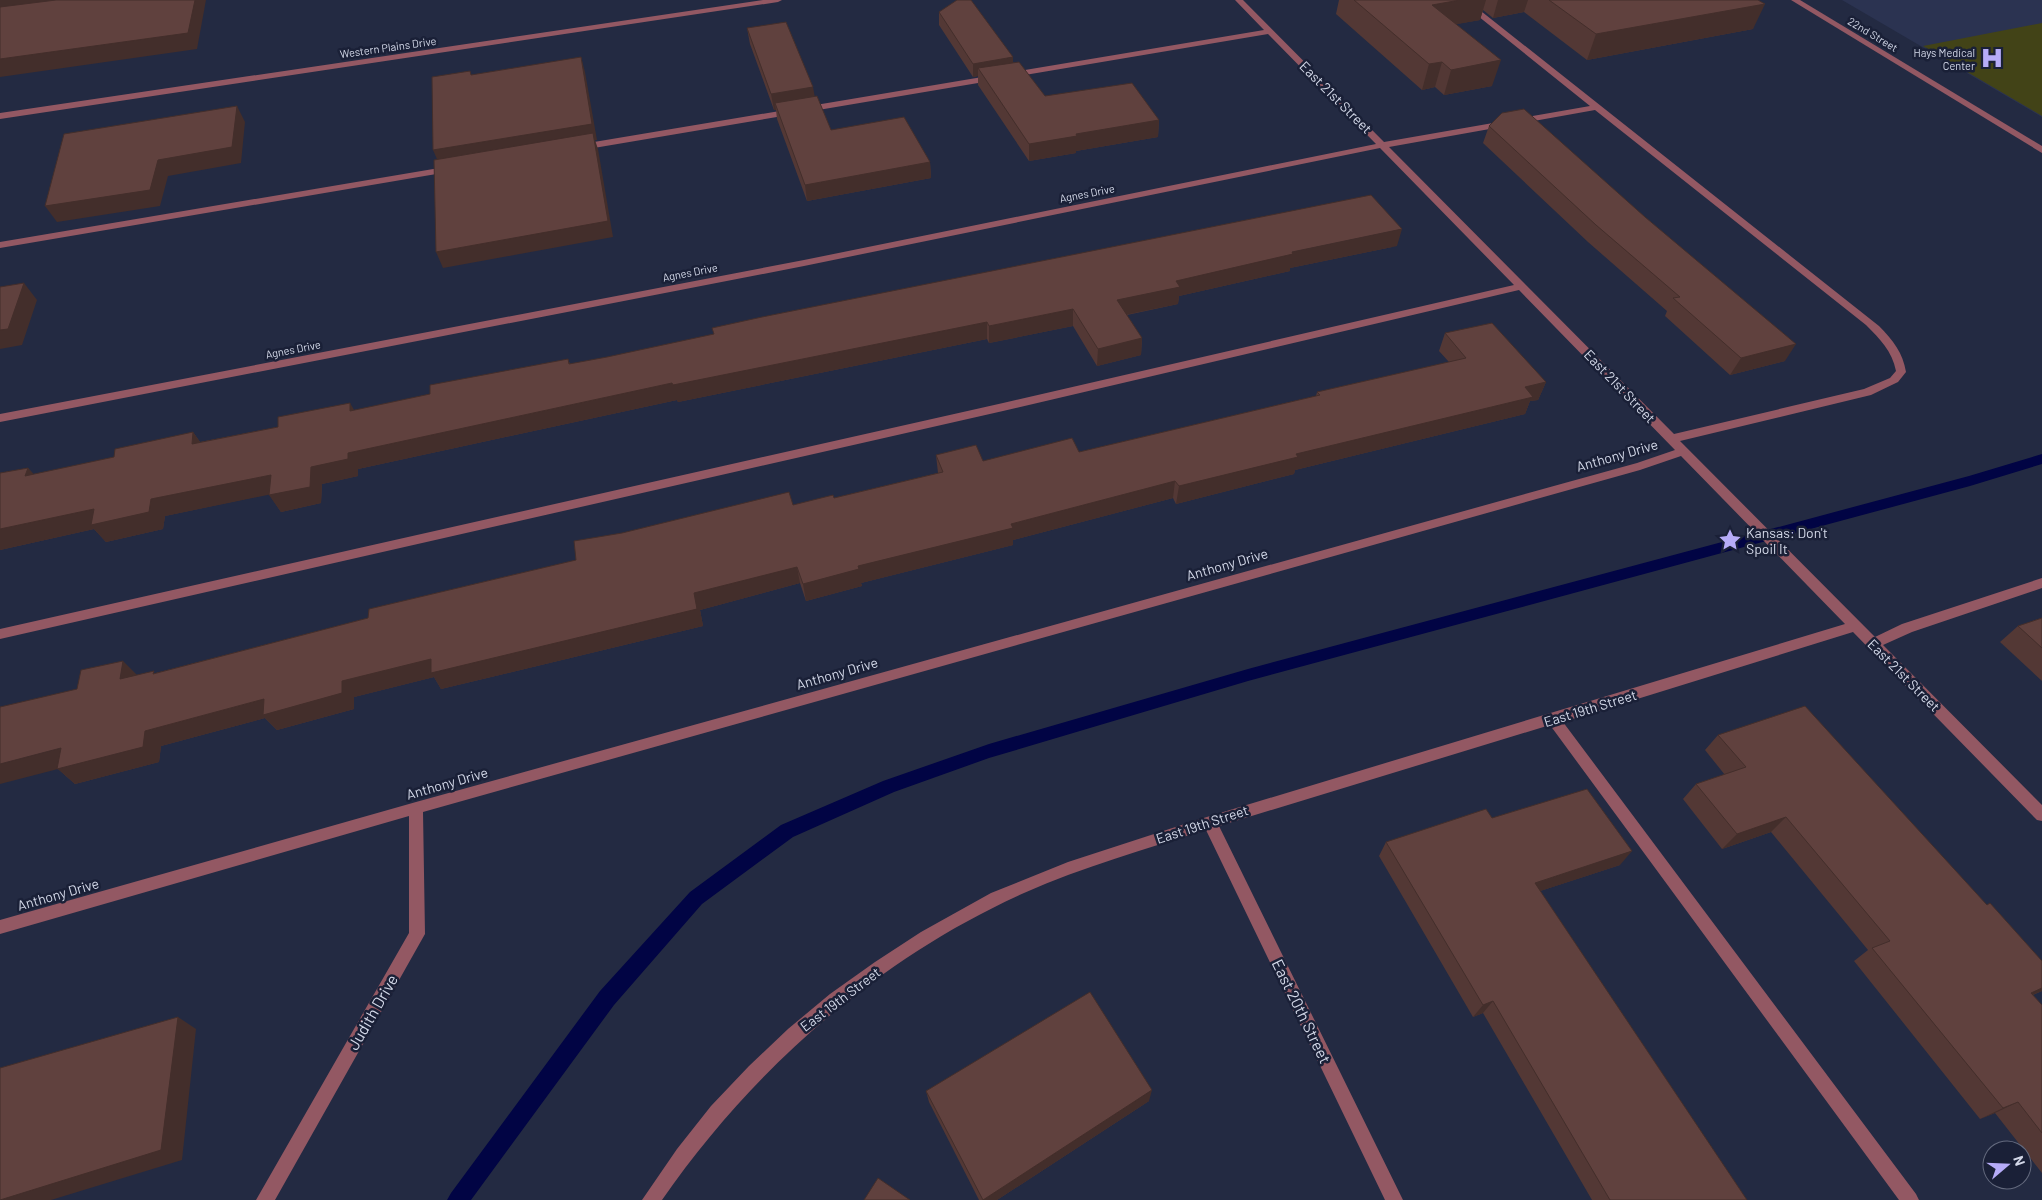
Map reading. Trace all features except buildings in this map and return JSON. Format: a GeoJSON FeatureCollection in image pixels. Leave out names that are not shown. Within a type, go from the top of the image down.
{"type":"FeatureCollection","features":[{"type":"Feature","properties":{"kind":"street","name":"Western Plains Drive"},"geometry":{"type":"LineString","coordinates":[[0,116],[778,0]]}},
{"type":"Feature","properties":{"kind":"street","name":"East 21st Street"},"geometry":{"type":"LineString","coordinates":[[1240,0],[2042,815]]}},
{"type":"Feature","properties":{"kind":"street"},"geometry":{"type":"LineString","coordinates":[[1462,0],[1870,323],[1894,348],[1900,360],[1901,372],[1894,380],[1867,392],[1671,439]]}},
{"type":"Feature","properties":{"kind":"street","name":"22nd Street"},"geometry":{"type":"LineString","coordinates":[[1795,0],[2042,150]]}},
{"type":"Feature","properties":{"kind":"street"},"geometry":{"type":"LineString","coordinates":[[568,150],[1270,31]]}},
{"type":"Feature","properties":{"kind":"street","name":"Agnes Drive"},"geometry":{"type":"LineString","coordinates":[[0,418],[794,265],[1384,145],[1598,106]]}},
{"type":"Feature","properties":{"kind":"street"},"geometry":{"type":"LineString","coordinates":[[0,245],[460,168]]}},
{"type":"Feature","properties":{"kind":"street"},"geometry":{"type":"LineString","coordinates":[[0,634],[993,409],[1522,286]]}},
{"type":"Feature","properties":{"kind":"street","name":"Anthony Drive"},"geometry":{"type":"LineString","coordinates":[[0,927],[416,808],[1630,468],[1683,451]]}},
{"type":"Feature","properties":{"kind":"street"},"geometry":{"type":"LineString","coordinates":[[1873,644],[1907,628],[2042,583]]}},
{"type":"Feature","properties":{"kind":"street","name":"East 19th Street"},"geometry":{"type":"LineString","coordinates":[[651,1200],[693,1138],[759,1066],[809,1020],[893,959],[974,910],[1083,862],[1210,822],[1554,720],[1855,626]]}},
{"type":"Feature","properties":{"kind":"street"},"geometry":{"type":"LineString","coordinates":[[1554,720],[1910,1200]]}},
{"type":"Feature","properties":{"kind":"street","name":"Judith Drive"},"geometry":{"type":"LineString","coordinates":[[265,1200],[417,934],[416,808]]}},
{"type":"Feature","properties":{"kind":"street","name":"East 20th Street"},"geometry":{"type":"LineString","coordinates":[[1210,822],[1394,1200]]}},
{"type":"Feature","properties":{"kind":"shaded area","name":"Hays Medical Center"},"geometry":{"type":"Polygon","coordinates":[[[1842,0],[2042,0],[2042,117],[1842,0]]]}},
{"type":"Feature","properties":{"kind":"shaded area"},"geometry":{"type":"Polygon","coordinates":[[[2042,23],[2042,116],[1923,46],[2042,23]]]}},
{"type":"Feature","properties":{"kind":"waterway"},"geometry":{"type":"LineString","coordinates":[[458,1200],[607,998],[696,898],[787,831],[889,786],[989,751],[1248,675],[1970,481],[2042,459]]}},
{"type":"Feature","properties":{"kind":"place","name":"Hays Medical Center"},"geometry":{"type":"Point","coordinates":[1992,58]}},
{"type":"Feature","properties":{"kind":"place","name":"Kansas: Don't Spoil It"},"geometry":{"type":"Point","coordinates":[1730,540]}}]}
